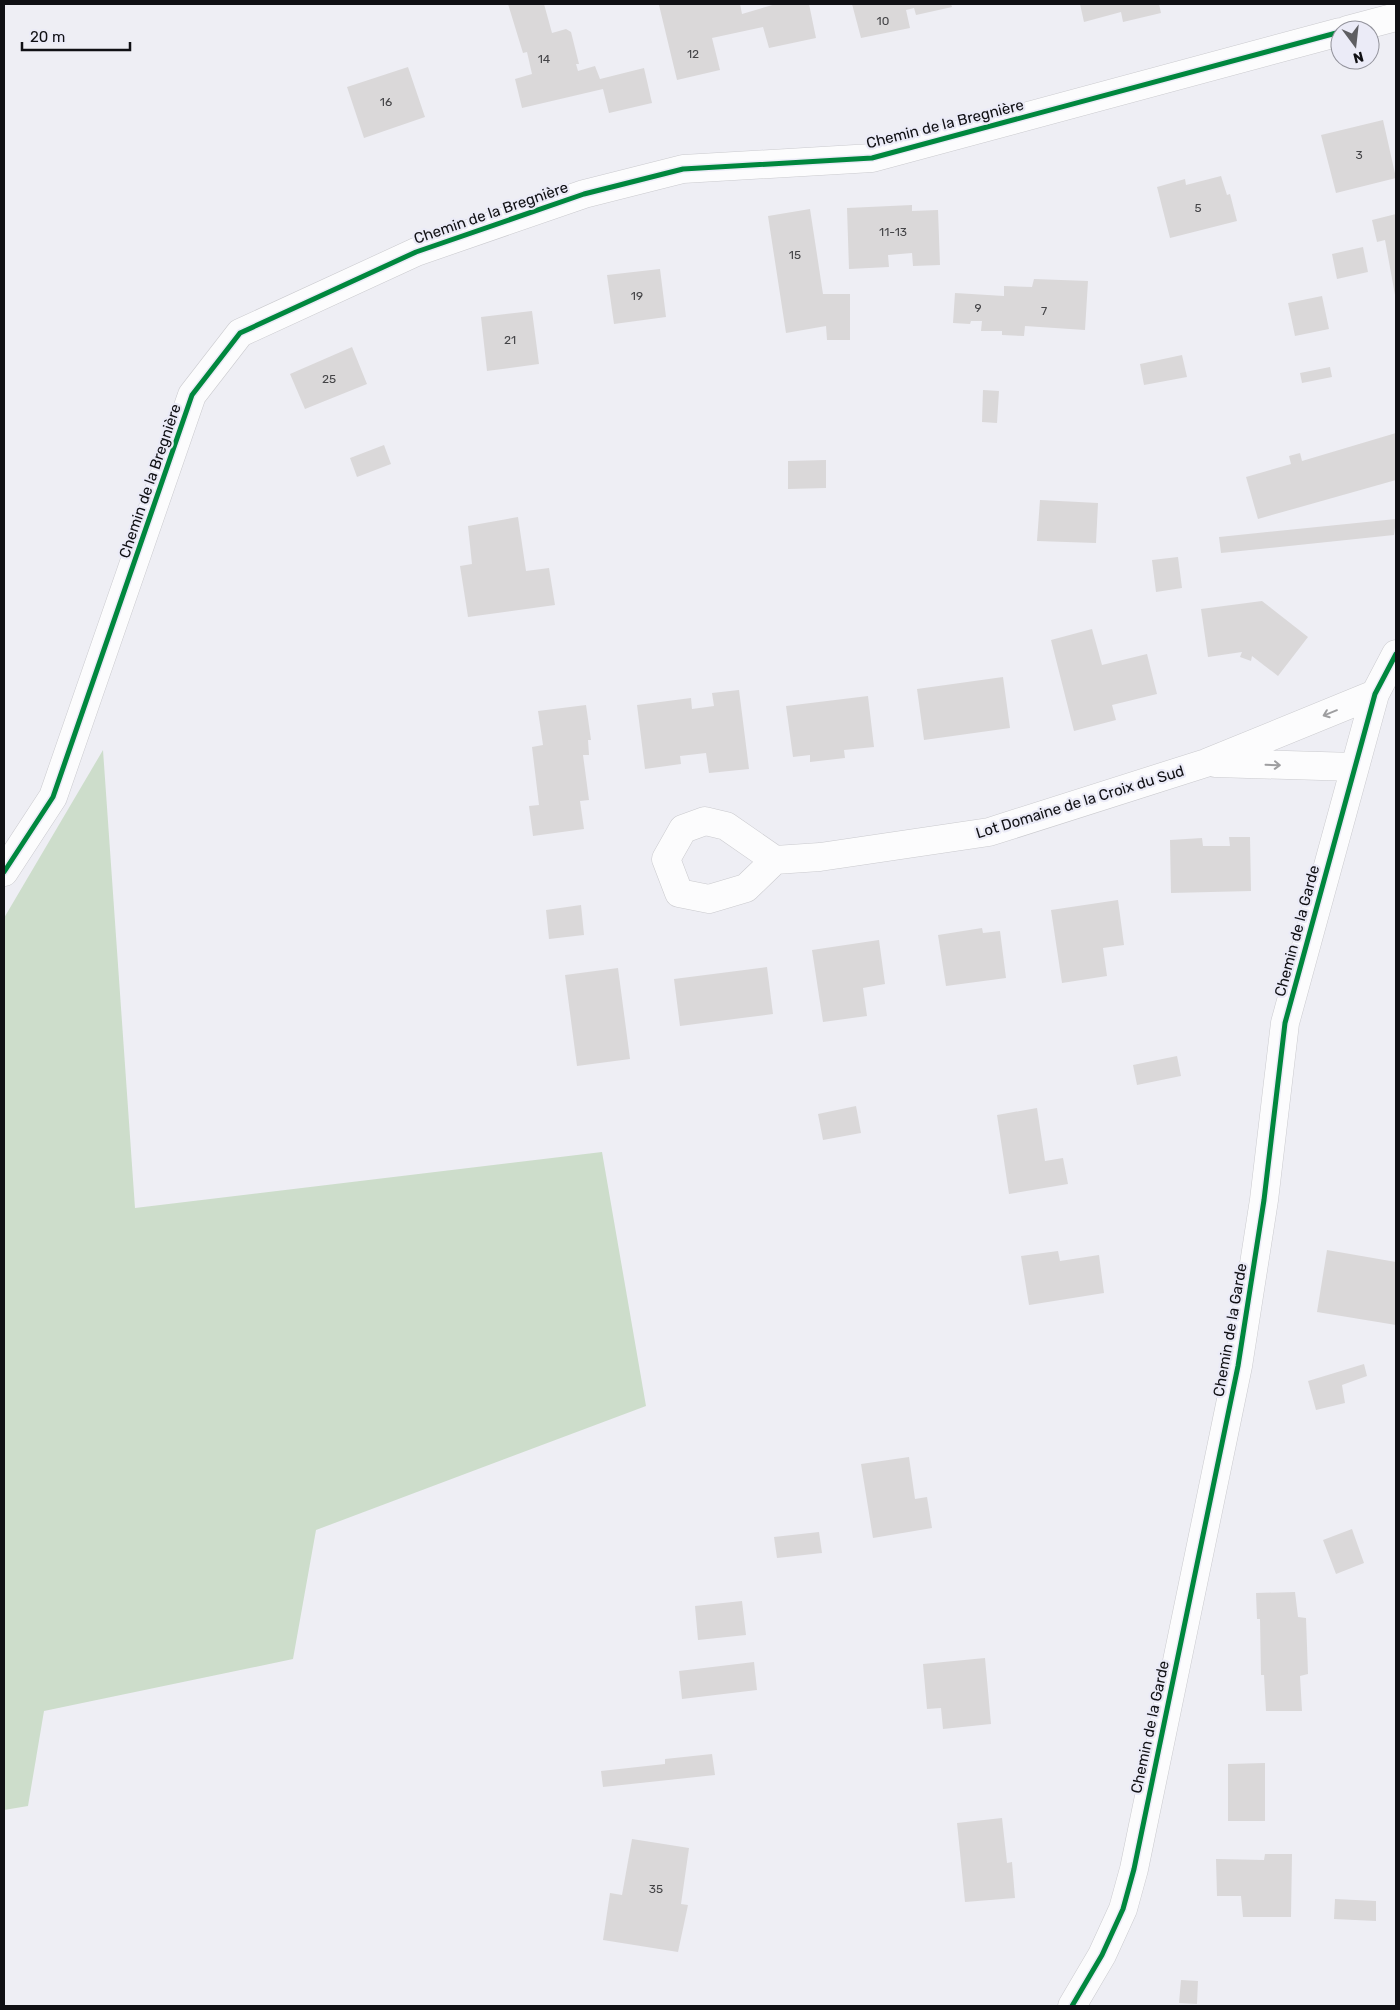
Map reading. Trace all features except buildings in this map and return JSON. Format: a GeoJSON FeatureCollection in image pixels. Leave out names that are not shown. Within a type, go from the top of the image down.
{"type":"FeatureCollection","features":[{"type":"Feature","properties":{"kind":"street"},"geometry":{"type":"LineString","coordinates":[[1380,21],[1396,17]]}},
{"type":"Feature","properties":{"kind":"street","name":"Chemin de la Bregnière"},"geometry":{"type":"LineString","coordinates":[[4,872],[53,797],[192,395],[240,333],[416,252],[584,194],[683,169],[872,158],[1330,35]]}},
{"type":"Feature","properties":{"kind":"street","name":"Chemin de la Garde"},"geometry":{"type":"LineString","coordinates":[[1072,2006],[1102,1956],[1123,1910],[1134,1869],[1238,1366],[1264,1200],[1285,1023],[1375,694],[1396,654]]}},
{"type":"Feature","properties":{"kind":"street","name":"Lot Domaine de la Croix du Sud"},"geometry":{"type":"LineString","coordinates":[[775,860],[820,857],[989,832],[1206,763],[1375,694]]}},
{"type":"Feature","properties":{"kind":"street","name":"Lot Domaine de la Croix du Sud"},"geometry":{"type":"LineString","coordinates":[[1206,763],[1354,767]]}},
{"type":"Feature","properties":{"kind":"green space"},"geometry":{"type":"Polygon","coordinates":[[[103,750],[135,1208],[602,1152],[646,1406],[316,1530],[293,1659],[44,1711],[28,1806],[4,1810],[4,918],[103,750]]]}},
{"type":"Feature","properties":{"kind":"cycle path"},"geometry":{"type":"LineString","coordinates":[[4,872],[53,797],[192,395],[240,333],[416,252],[584,194],[683,169],[872,158],[1330,35]]}},
{"type":"Feature","properties":{"kind":"cycle path"},"geometry":{"type":"LineString","coordinates":[[1072,2006],[1102,1955],[1123,1909],[1134,1869],[1238,1366],[1264,1200],[1285,1023],[1375,694],[1396,654]]}}]}
